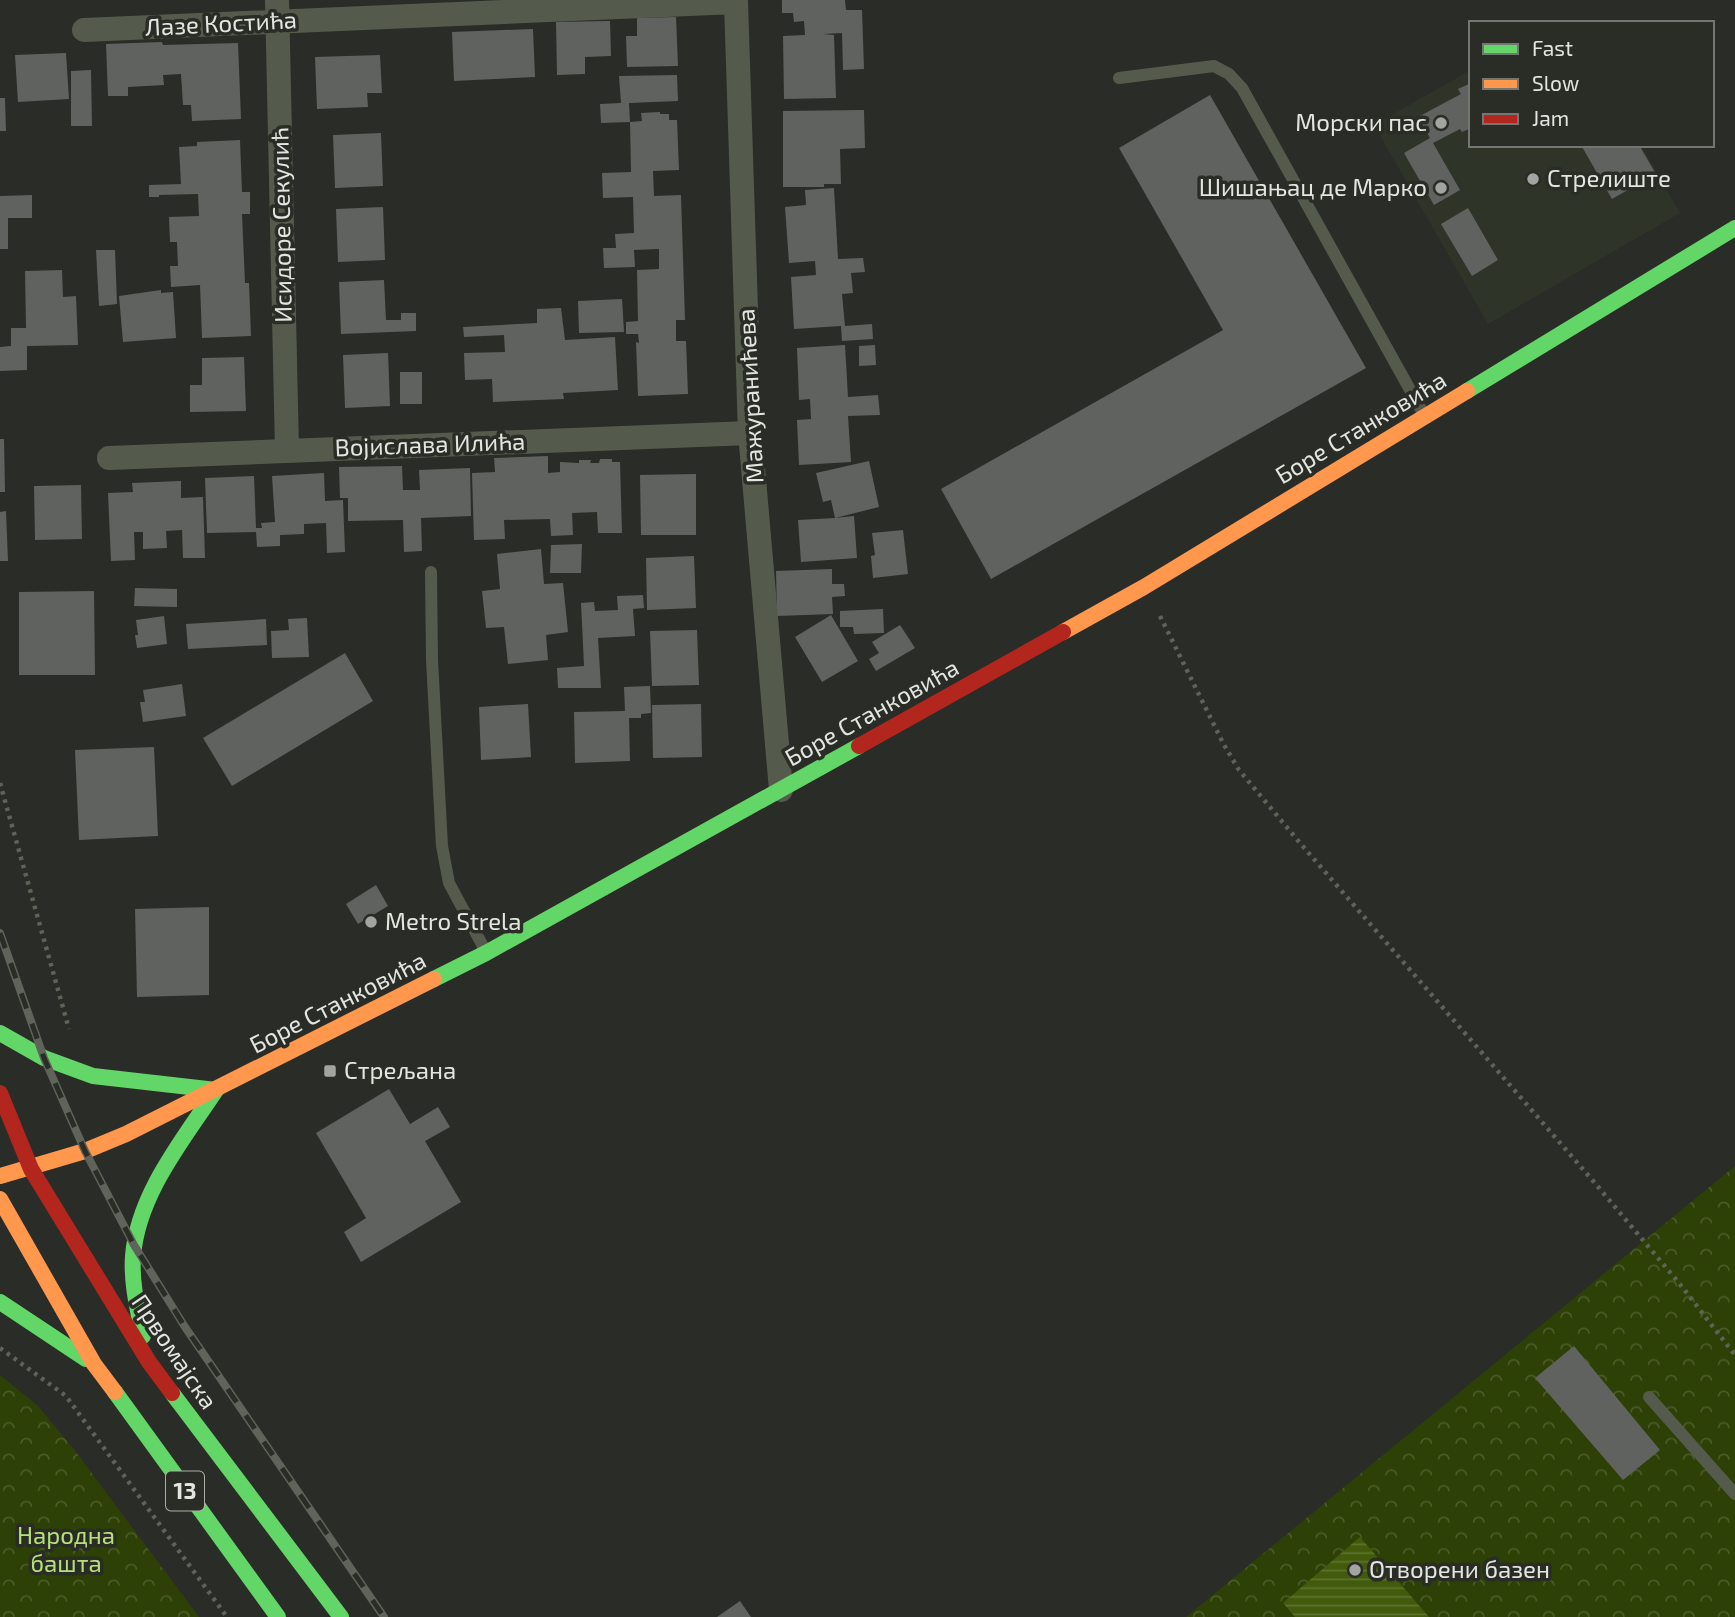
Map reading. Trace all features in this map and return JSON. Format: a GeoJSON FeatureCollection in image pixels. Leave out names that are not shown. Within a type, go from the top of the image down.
{"type":"FeatureCollection","features":[{"type":"Feature","properties":{"kind":"street","name":"Лазе Костића"},"geometry":{"type":"LineString","coordinates":[[84,30],[277,11],[736,2]]}},
{"type":"Feature","properties":{"kind":"street","name":"Мажуранићева"},"geometry":{"type":"LineString","coordinates":[[736,2],[750,433],[781,790]]}},
{"type":"Feature","properties":{"kind":"street","name":"Исидоре Секулић"},"geometry":{"type":"LineString","coordinates":[[277,11],[287,451]]}},
{"type":"Feature","properties":{"kind":"street","name":"Боре Станковића"},"geometry":{"type":"LineString","coordinates":[[0,1176],[85,1151],[126,1134],[486,953],[1144,586],[1735,228]]}},
{"type":"Feature","properties":{"kind":"street","name":"Војислава Илића"},"geometry":{"type":"LineString","coordinates":[[109,458],[750,433]]}},
{"type":"Feature","properties":{"kind":"street"},"geometry":{"type":"LineString","coordinates":[[0,1033],[44,1058],[93,1076],[216,1090],[152,1192],[134,1245],[134,1289],[149,1362]]}},
{"type":"Feature","properties":{"kind":"street","name":"Првомајска"},"geometry":{"type":"LineString","coordinates":[[0,1093],[31,1169],[149,1362],[341,1617]]}},
{"type":"Feature","properties":{"kind":"street","name":"13"},"geometry":{"type":"LineString","coordinates":[[0,1199],[94,1364],[278,1617]]}},
{"type":"Feature","properties":{"kind":"street"},"geometry":{"type":"LineString","coordinates":[[0,1302],[94,1364]]}},
{"type":"Feature","properties":{"kind":"lane"},"geometry":{"type":"LineString","coordinates":[[1119,78],[1214,66],[1229,74],[1242,88],[1425,416]]}},
{"type":"Feature","properties":{"kind":"lane"},"geometry":{"type":"LineString","coordinates":[[431,572],[432,660],[442,846],[449,883],[486,953]]}},
{"type":"Feature","properties":{"kind":"lane"},"geometry":{"type":"LineString","coordinates":[[1649,1397],[1735,1494]]}},
{"type":"Feature","properties":{"kind":"path"},"geometry":{"type":"LineString","coordinates":[[1144,586],[1239,770],[1586,1171],[1735,1355]]}},
{"type":"Feature","properties":{"kind":"path"},"geometry":{"type":"LineString","coordinates":[[0,783],[71,1036]]}},
{"type":"Feature","properties":{"kind":"path"},"geometry":{"type":"LineString","coordinates":[[0,1348],[66,1396],[227,1617]]}},
{"type":"Feature","properties":{"kind":"shaded area","name":"Стрелиште"},"geometry":{"type":"Polygon","coordinates":[[[1469,71],[1469,147],[1642,147],[1680,213],[1488,324],[1374,125],[1469,71]]]}},
{"type":"Feature","properties":{"kind":"shaded area","name":"Отворени базен"},"geometry":{"type":"Polygon","coordinates":[[[1360,1537],[1429,1617],[1295,1617],[1283,1603],[1360,1537]]]}},
{"type":"Feature","properties":{"kind":"green space"},"geometry":{"type":"Polygon","coordinates":[[[1735,1166],[1735,1617],[1186,1617],[1735,1166]]]}},
{"type":"Feature","properties":{"kind":"green space","name":"Народна башта"},"geometry":{"type":"Polygon","coordinates":[[[0,1375],[38,1406],[73,1448],[199,1617],[0,1617],[0,1375]]]}},
{"type":"Feature","properties":{"kind":"building"},"geometry":{"type":"Polygon","coordinates":[[[782,0],[845,0],[846,10],[862,10],[864,69],[843,70],[842,33],[823,34],[834,35],[836,98],[784,99],[783,36],[805,35],[804,21],[794,22],[793,13],[782,13],[782,0]]]}},
{"type":"Feature","properties":{"kind":"building"},"geometry":{"type":"Polygon","coordinates":[[[676,17],[678,66],[627,67],[626,36],[637,36],[637,18],[676,17]]]}},
{"type":"Feature","properties":{"kind":"building"},"geometry":{"type":"Polygon","coordinates":[[[610,21],[611,56],[585,57],[585,74],[557,75],[556,22],[610,21]]]}},
{"type":"Feature","properties":{"kind":"building"},"geometry":{"type":"Polygon","coordinates":[[[533,29],[535,77],[454,81],[452,32],[533,29]]]}},
{"type":"Feature","properties":{"kind":"building"},"geometry":{"type":"Polygon","coordinates":[[[162,42],[163,45],[238,43],[241,119],[192,121],[191,105],[183,105],[181,74],[163,75],[164,85],[128,87],[128,96],[108,96],[106,44],[162,42]]]}},
{"type":"Feature","properties":{"kind":"building"},"geometry":{"type":"Polygon","coordinates":[[[66,53],[69,99],[18,102],[15,55],[66,53]]]}},
{"type":"Feature","properties":{"kind":"building"},"geometry":{"type":"Polygon","coordinates":[[[380,55],[382,93],[367,93],[368,107],[317,109],[315,57],[380,55]]]}},
{"type":"Feature","properties":{"kind":"building"},"geometry":{"type":"Polygon","coordinates":[[[91,70],[92,126],[71,126],[71,71],[91,70]]]}},
{"type":"Feature","properties":{"kind":"building"},"geometry":{"type":"Polygon","coordinates":[[[677,75],[678,101],[629,103],[630,122],[601,123],[600,104],[621,103],[619,76],[677,75]]]}},
{"type":"Feature","properties":{"kind":"building"},"geometry":{"type":"Polygon","coordinates":[[[1469,84],[1469,129],[1462,132],[1460,129],[1433,143],[1460,190],[1434,205],[1404,153],[1430,138],[1418,117],[1461,94],[1458,89],[1469,84]]]}},
{"type":"Feature","properties":{"kind":"building"},"geometry":{"type":"Polygon","coordinates":[[[1210,95],[1366,368],[991,579],[941,489],[1223,330],[1119,148],[1210,95]]]}},
{"type":"Feature","properties":{"kind":"building"},"geometry":{"type":"Polygon","coordinates":[[[0,98],[5,98],[6,131],[0,131],[0,98]]]}},
{"type":"Feature","properties":{"kind":"building"},"geometry":{"type":"Polygon","coordinates":[[[864,110],[865,148],[840,149],[841,184],[824,184],[824,187],[783,187],[783,111],[864,110]]]}},
{"type":"Feature","properties":{"kind":"building"},"geometry":{"type":"Polygon","coordinates":[[[641,113],[669,114],[669,120],[677,120],[679,170],[653,171],[654,196],[681,195],[685,320],[676,320],[676,341],[686,341],[688,394],[638,396],[638,334],[626,334],[626,322],[638,321],[637,270],[659,269],[659,249],[634,250],[635,267],[604,268],[603,248],[616,248],[615,234],[634,233],[633,197],[603,198],[602,173],[631,172],[630,122],[642,121],[641,113]]]}},
{"type":"Feature","properties":{"kind":"building"},"geometry":{"type":"Polygon","coordinates":[[[381,133],[383,186],[335,188],[333,135],[381,133]]]}},
{"type":"Feature","properties":{"kind":"building"},"geometry":{"type":"Polygon","coordinates":[[[240,140],[242,192],[250,192],[250,214],[242,214],[251,336],[202,338],[200,285],[171,287],[170,266],[178,266],[177,242],[170,242],[169,217],[199,216],[198,194],[149,197],[149,185],[181,184],[179,147],[197,146],[197,142],[240,140]]]}},
{"type":"Feature","properties":{"kind":"building"},"geometry":{"type":"Polygon","coordinates":[[[1582,147],[1640,147],[1656,174],[1612,199],[1582,147]]]}},
{"type":"Feature","properties":{"kind":"building"},"geometry":{"type":"Polygon","coordinates":[[[834,188],[838,259],[863,258],[865,272],[851,273],[853,293],[842,294],[845,326],[872,324],[873,339],[842,341],[841,326],[794,329],[791,277],[816,275],[815,261],[789,263],[785,207],[806,205],[805,190],[834,188]]]}},
{"type":"Feature","properties":{"kind":"building"},"geometry":{"type":"Polygon","coordinates":[[[32,195],[32,218],[8,218],[8,249],[0,249],[0,196],[32,195]]]}},
{"type":"Feature","properties":{"kind":"building"},"geometry":{"type":"Polygon","coordinates":[[[383,207],[385,260],[338,262],[336,209],[383,207]]]}},
{"type":"Feature","properties":{"kind":"building"},"geometry":{"type":"Polygon","coordinates":[[[1468,208],[1498,260],[1472,276],[1441,224],[1468,208]]]}},
{"type":"Feature","properties":{"kind":"building"},"geometry":{"type":"Polygon","coordinates":[[[96,250],[115,250],[117,304],[99,306],[96,250]]]}},
{"type":"Feature","properties":{"kind":"building"},"geometry":{"type":"Polygon","coordinates":[[[62,270],[63,297],[76,296],[78,345],[27,346],[27,370],[0,371],[0,347],[11,346],[11,328],[26,328],[25,271],[62,270]]]}},
{"type":"Feature","properties":{"kind":"building"},"geometry":{"type":"Polygon","coordinates":[[[384,280],[386,320],[401,320],[401,313],[416,313],[416,331],[341,334],[339,282],[384,280]]]}},
{"type":"Feature","properties":{"kind":"building"},"geometry":{"type":"Polygon","coordinates":[[[161,290],[161,293],[173,292],[176,338],[123,342],[119,296],[161,290]]]}},
{"type":"Feature","properties":{"kind":"building"},"geometry":{"type":"Polygon","coordinates":[[[622,299],[624,332],[579,333],[578,301],[622,299]]]}},
{"type":"Feature","properties":{"kind":"building"},"geometry":{"type":"Polygon","coordinates":[[[561,308],[565,340],[615,337],[618,390],[563,393],[564,399],[493,402],[492,379],[465,380],[464,353],[505,352],[504,335],[464,337],[463,327],[537,323],[537,309],[561,308]]]}},
{"type":"Feature","properties":{"kind":"building"},"geometry":{"type":"Polygon","coordinates":[[[845,345],[848,397],[878,395],[880,415],[848,416],[851,462],[799,465],[797,420],[811,419],[810,399],[799,400],[797,348],[845,345]]]}},
{"type":"Feature","properties":{"kind":"building"},"geometry":{"type":"Polygon","coordinates":[[[875,345],[876,365],[859,366],[859,346],[875,345]]]}},
{"type":"Feature","properties":{"kind":"building"},"geometry":{"type":"Polygon","coordinates":[[[388,353],[390,406],[345,408],[343,355],[388,353]]]}},
{"type":"Feature","properties":{"kind":"building"},"geometry":{"type":"Polygon","coordinates":[[[244,357],[246,411],[190,412],[190,385],[202,385],[202,358],[244,357]]]}},
{"type":"Feature","properties":{"kind":"building"},"geometry":{"type":"Polygon","coordinates":[[[400,372],[422,372],[422,404],[400,404],[400,372]]]}},
{"type":"Feature","properties":{"kind":"building"},"geometry":{"type":"Polygon","coordinates":[[[0,439],[4,439],[5,492],[0,492],[0,439]]]}},
{"type":"Feature","properties":{"kind":"building"},"geometry":{"type":"Polygon","coordinates":[[[548,456],[548,473],[560,472],[560,462],[579,463],[579,460],[591,460],[590,463],[599,463],[600,459],[612,459],[612,462],[620,462],[622,533],[598,533],[597,512],[572,513],[573,535],[551,536],[550,519],[504,520],[505,539],[474,540],[472,473],[495,472],[494,458],[548,456]]]}},
{"type":"Feature","properties":{"kind":"building"},"geometry":{"type":"Polygon","coordinates":[[[869,461],[879,507],[835,518],[831,500],[823,502],[816,473],[869,461]]]}},
{"type":"Feature","properties":{"kind":"building"},"geometry":{"type":"Polygon","coordinates":[[[402,466],[403,490],[420,490],[419,470],[470,468],[471,516],[421,518],[422,551],[404,552],[403,520],[348,521],[348,498],[340,498],[339,467],[402,466]]]}},
{"type":"Feature","properties":{"kind":"building"},"geometry":{"type":"Polygon","coordinates":[[[324,473],[325,501],[343,500],[345,552],[327,553],[326,523],[304,524],[304,534],[280,535],[280,546],[257,547],[256,532],[207,533],[205,478],[254,476],[256,528],[262,528],[261,523],[275,522],[272,476],[324,473]]]}},
{"type":"Feature","properties":{"kind":"building"},"geometry":{"type":"Polygon","coordinates":[[[696,474],[696,535],[641,535],[640,475],[696,474]]]}},
{"type":"Feature","properties":{"kind":"building"},"geometry":{"type":"Polygon","coordinates":[[[181,481],[181,498],[203,497],[205,558],[183,558],[182,530],[166,531],[167,548],[143,549],[143,532],[134,532],[135,560],[111,561],[108,493],[133,492],[132,483],[181,481]]]}},
{"type":"Feature","properties":{"kind":"building"},"geometry":{"type":"Polygon","coordinates":[[[81,485],[82,539],[35,540],[34,486],[81,485]]]}},
{"type":"Feature","properties":{"kind":"building"},"geometry":{"type":"Polygon","coordinates":[[[6,511],[8,561],[0,561],[0,512],[6,511]]]}},
{"type":"Feature","properties":{"kind":"building"},"geometry":{"type":"Polygon","coordinates":[[[854,516],[857,558],[801,562],[798,520],[854,516]]]}},
{"type":"Feature","properties":{"kind":"building"},"geometry":{"type":"Polygon","coordinates":[[[903,530],[908,574],[873,578],[871,556],[875,555],[872,533],[903,530]]]}},
{"type":"Feature","properties":{"kind":"building"},"geometry":{"type":"Polygon","coordinates":[[[582,544],[581,573],[550,573],[551,545],[582,544]]]}},
{"type":"Feature","properties":{"kind":"building"},"geometry":{"type":"Polygon","coordinates":[[[541,549],[544,584],[563,583],[568,632],[546,635],[548,660],[508,664],[504,627],[486,628],[482,591],[500,589],[497,554],[541,549]]]}},
{"type":"Feature","properties":{"kind":"building"},"geometry":{"type":"Polygon","coordinates":[[[694,556],[696,608],[647,610],[646,558],[694,556]]]}},
{"type":"Feature","properties":{"kind":"building"},"geometry":{"type":"Polygon","coordinates":[[[832,569],[832,584],[844,584],[845,596],[832,597],[833,614],[777,616],[776,571],[832,569]]]}},
{"type":"Feature","properties":{"kind":"building"},"geometry":{"type":"Polygon","coordinates":[[[135,588],[177,589],[177,607],[134,606],[135,588]]]}},
{"type":"Feature","properties":{"kind":"building"},"geometry":{"type":"Polygon","coordinates":[[[94,591],[95,675],[19,675],[19,592],[94,591]]]}},
{"type":"Feature","properties":{"kind":"building"},"geometry":{"type":"Polygon","coordinates":[[[643,595],[644,608],[633,609],[635,636],[598,638],[601,688],[558,688],[557,668],[584,666],[581,603],[594,602],[595,611],[618,610],[617,596],[643,595]]]}},
{"type":"Feature","properties":{"kind":"building"},"geometry":{"type":"Polygon","coordinates":[[[883,609],[884,633],[854,634],[853,627],[840,627],[840,611],[883,609]]]}},
{"type":"Feature","properties":{"kind":"building"},"geometry":{"type":"Polygon","coordinates":[[[831,615],[858,661],[822,682],[795,637],[831,615]]]}},
{"type":"Feature","properties":{"kind":"building"},"geometry":{"type":"Polygon","coordinates":[[[164,616],[167,644],[137,648],[136,620],[164,616]]]}},
{"type":"Feature","properties":{"kind":"building"},"geometry":{"type":"Polygon","coordinates":[[[307,618],[309,657],[272,658],[271,631],[289,630],[288,619],[307,618]]]}},
{"type":"Feature","properties":{"kind":"building"},"geometry":{"type":"Polygon","coordinates":[[[266,619],[267,645],[188,649],[186,624],[266,619]]]}},
{"type":"Feature","properties":{"kind":"building"},"geometry":{"type":"Polygon","coordinates":[[[900,625],[915,648],[876,671],[869,659],[879,653],[872,642],[900,625]]]}},
{"type":"Feature","properties":{"kind":"building"},"geometry":{"type":"Polygon","coordinates":[[[697,630],[699,685],[652,686],[650,631],[697,630]]]}},
{"type":"Feature","properties":{"kind":"building"},"geometry":{"type":"Polygon","coordinates":[[[345,653],[373,701],[232,786],[203,738],[345,653]]]}},
{"type":"Feature","properties":{"kind":"building"},"geometry":{"type":"Polygon","coordinates":[[[182,684],[186,716],[143,722],[140,702],[145,702],[143,690],[182,684]]]}},
{"type":"Feature","properties":{"kind":"building"},"geometry":{"type":"Polygon","coordinates":[[[650,686],[651,713],[641,714],[641,718],[629,718],[630,761],[575,763],[574,712],[625,711],[624,687],[650,686]]]}},
{"type":"Feature","properties":{"kind":"building"},"geometry":{"type":"Polygon","coordinates":[[[528,704],[531,757],[481,760],[479,707],[528,704]]]}},
{"type":"Feature","properties":{"kind":"building"},"geometry":{"type":"Polygon","coordinates":[[[701,704],[702,757],[653,758],[652,705],[701,704]]]}},
{"type":"Feature","properties":{"kind":"building"},"geometry":{"type":"Polygon","coordinates":[[[154,747],[158,836],[79,840],[75,750],[154,747]]]}},
{"type":"Feature","properties":{"kind":"building"},"geometry":{"type":"Polygon","coordinates":[[[376,885],[388,906],[358,924],[346,904],[376,885]]]}},
{"type":"Feature","properties":{"kind":"building"},"geometry":{"type":"Polygon","coordinates":[[[209,907],[209,995],[137,997],[135,909],[209,907]]]}},
{"type":"Feature","properties":{"kind":"building"},"geometry":{"type":"Polygon","coordinates":[[[389,1089],[410,1124],[438,1107],[450,1127],[425,1141],[461,1202],[361,1262],[344,1232],[366,1218],[316,1133],[389,1089]]]}},
{"type":"Feature","properties":{"kind":"building"},"geometry":{"type":"Polygon","coordinates":[[[1574,1346],[1660,1450],[1623,1480],[1535,1378],[1574,1346]]]}},
{"type":"Feature","properties":{"kind":"building"},"geometry":{"type":"Polygon","coordinates":[[[740,1601],[751,1617],[717,1617],[740,1601]]]}},
{"type":"Feature","properties":{"kind":"railway"},"geometry":{"type":"LineString","coordinates":[[0,933],[44,1058],[85,1151],[134,1245],[185,1327],[384,1617]]}},
{"type":"Feature","properties":{"kind":"traffic: fast"},"geometry":{"type":"LineString","coordinates":[[1467,391],[1735,228]]}},
{"type":"Feature","properties":{"kind":"traffic: fast"},"geometry":{"type":"LineString","coordinates":[[434,979],[486,953],[859,746]]}},
{"type":"Feature","properties":{"kind":"traffic: fast"},"geometry":{"type":"LineString","coordinates":[[0,1033],[44,1058],[93,1076],[216,1090],[164,1168],[143,1211],[133,1256],[135,1296],[143,1336]]}},
{"type":"Feature","properties":{"kind":"traffic: fast"},"geometry":{"type":"LineString","coordinates":[[0,1302],[86,1359]]}},
{"type":"Feature","properties":{"kind":"traffic: fast"},"geometry":{"type":"LineString","coordinates":[[115,1392],[278,1617]]}},
{"type":"Feature","properties":{"kind":"traffic: fast"},"geometry":{"type":"LineString","coordinates":[[172,1393],[341,1617]]}},
{"type":"Feature","properties":{"kind":"traffic: slow"},"geometry":{"type":"LineString","coordinates":[[1063,632],[1144,587],[1467,391]]}},
{"type":"Feature","properties":{"kind":"traffic: slow"},"geometry":{"type":"LineString","coordinates":[[0,1176],[85,1151],[126,1134],[434,979]]}},
{"type":"Feature","properties":{"kind":"traffic: slow"},"geometry":{"type":"LineString","coordinates":[[0,1199],[94,1364],[115,1392]]}},
{"type":"Feature","properties":{"kind":"traffic: jam"},"geometry":{"type":"LineString","coordinates":[[859,746],[1063,632]]}},
{"type":"Feature","properties":{"kind":"traffic: jam"},"geometry":{"type":"LineString","coordinates":[[0,1093],[31,1169],[149,1362],[172,1393]]}},
{"type":"Feature","properties":{"kind":"place","name":"Морски пас"},"geometry":{"type":"Point","coordinates":[1441,123]}},
{"type":"Feature","properties":{"kind":"place","name":"Стрелиште"},"geometry":{"type":"Point","coordinates":[1533,179]}},
{"type":"Feature","properties":{"kind":"place","name":"Шишањац де Марко"},"geometry":{"type":"Point","coordinates":[1441,188]}},
{"type":"Feature","properties":{"kind":"place","name":"Metro Strela"},"geometry":{"type":"Point","coordinates":[371,922]}},
{"type":"Feature","properties":{"kind":"place","name":"Стрељана"},"geometry":{"type":"Point","coordinates":[330,1071]}},
{"type":"Feature","properties":{"kind":"place","name":"Отворени базен"},"geometry":{"type":"Point","coordinates":[1355,1570]}}]}
